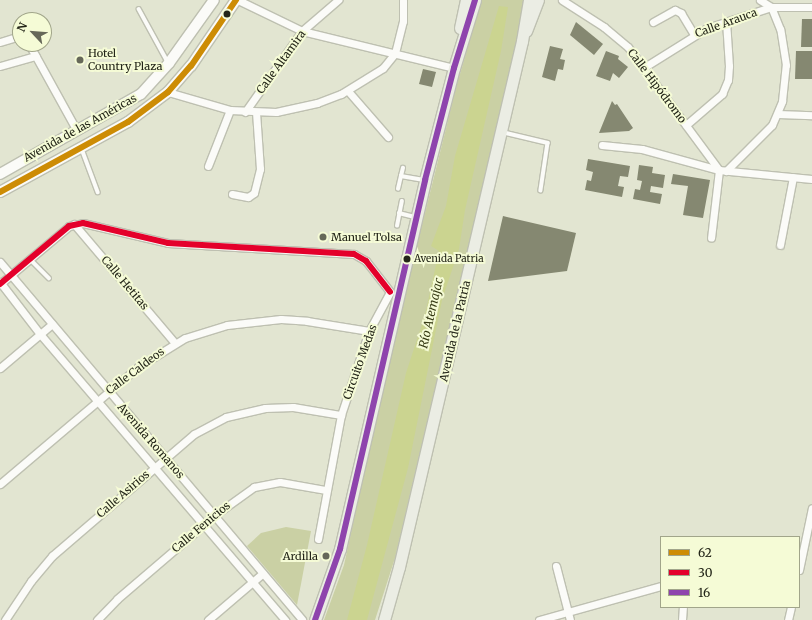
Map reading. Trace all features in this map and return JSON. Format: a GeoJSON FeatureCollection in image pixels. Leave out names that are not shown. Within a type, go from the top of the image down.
{"type":"FeatureCollection","features":[{"type":"Feature","properties":{"kind":"main road","name":"Avenida de las Américas"},"geometry":{"type":"LineString","coordinates":[[0,174],[141,94],[169,63],[214,0]]}},
{"type":"Feature","properties":{"kind":"main road","name":"Avenida de las Américas"},"geometry":{"type":"LineString","coordinates":[[0,192],[142,113],[168,92],[191,66],[237,0]]}},
{"type":"Feature","properties":{"kind":"main road"},"geometry":{"type":"LineString","coordinates":[[454,68],[466,0]]}},
{"type":"Feature","properties":{"kind":"main road"},"geometry":{"type":"LineString","coordinates":[[315,620],[340,549],[395,290],[416,217],[454,68],[476,0]]}},
{"type":"Feature","properties":{"kind":"main road","name":"Avenida de la Patria"},"geometry":{"type":"LineString","coordinates":[[384,620],[401,559],[501,132],[522,41],[529,0]]}},
{"type":"Feature","properties":{"kind":"main road","name":"Avenida de la Patria"},"geometry":{"type":"LineString","coordinates":[[522,41],[538,0]]}},
{"type":"Feature","properties":{"kind":"street"},"geometry":{"type":"LineString","coordinates":[[237,0],[302,31],[454,68]]}},
{"type":"Feature","properties":{"kind":"street","name":"Calle Altamira"},"geometry":{"type":"LineString","coordinates":[[245,112],[302,31],[338,0]]}},
{"type":"Feature","properties":{"kind":"street"},"geometry":{"type":"LineString","coordinates":[[168,92],[230,110],[256,112],[292,110],[348,91],[383,68],[394,53],[403,21],[403,0]]}},
{"type":"Feature","properties":{"kind":"street"},"geometry":{"type":"LineString","coordinates":[[711,238],[723,171],[759,140],[778,114],[785,85],[786,65],[780,29],[771,7],[760,0]]}},
{"type":"Feature","properties":{"kind":"street","name":"Calle Hipódromo"},"geometry":{"type":"LineString","coordinates":[[564,2],[604,27],[622,42],[723,171]]}},
{"type":"Feature","properties":{"kind":"street","name":"Calle Arauca"},"geometry":{"type":"LineString","coordinates":[[643,68],[694,35],[726,21],[771,7],[812,7]]}},
{"type":"Feature","properties":{"kind":"street"},"geometry":{"type":"LineString","coordinates":[[653,22],[675,10],[681,13],[694,35]]}},
{"type":"Feature","properties":{"kind":"street"},"geometry":{"type":"LineString","coordinates":[[686,125],[722,94],[728,80],[730,66],[726,21]]}},
{"type":"Feature","properties":{"kind":"street"},"geometry":{"type":"LineString","coordinates":[[0,42],[12,38]]}},
{"type":"Feature","properties":{"kind":"street"},"geometry":{"type":"LineString","coordinates":[[34,52],[77,131]]}},
{"type":"Feature","properties":{"kind":"street"},"geometry":{"type":"LineString","coordinates":[[0,66],[36,56]]}},
{"type":"Feature","properties":{"kind":"street"},"geometry":{"type":"LineString","coordinates":[[348,91],[388,137]]}},
{"type":"Feature","properties":{"kind":"street"},"geometry":{"type":"LineString","coordinates":[[208,166],[230,110]]}},
{"type":"Feature","properties":{"kind":"street"},"geometry":{"type":"LineString","coordinates":[[232,194],[248,197],[254,193],[260,169],[256,112]]}},
{"type":"Feature","properties":{"kind":"street"},"geometry":{"type":"LineString","coordinates":[[778,114],[812,114]]}},
{"type":"Feature","properties":{"kind":"street"},"geometry":{"type":"LineString","coordinates":[[602,146],[642,149],[723,171],[812,179]]}},
{"type":"Feature","properties":{"kind":"street"},"geometry":{"type":"LineString","coordinates":[[780,245],[793,177]]}},
{"type":"Feature","properties":{"kind":"street"},"geometry":{"type":"LineString","coordinates":[[0,283],[74,224],[83,223],[168,243],[354,254],[366,261],[395,290]]}},
{"type":"Feature","properties":{"kind":"street","name":"Calle Hetitas"},"geometry":{"type":"LineString","coordinates":[[74,224],[175,343]]}},
{"type":"Feature","properties":{"kind":"street","name":"Avenida Romanos"},"geometry":{"type":"LineString","coordinates":[[0,262],[108,391],[215,515],[302,620]]}},
{"type":"Feature","properties":{"kind":"street","name":"Avenida Romanos"},"geometry":{"type":"LineString","coordinates":[[0,283],[40,334],[285,620]]}},
{"type":"Feature","properties":{"kind":"street","name":"Circuito Medas"},"geometry":{"type":"LineString","coordinates":[[318,539],[341,415],[369,331],[395,290]]}},
{"type":"Feature","properties":{"kind":"street","name":"Calle Caldeos"},"geometry":{"type":"LineString","coordinates":[[0,484],[108,391],[148,359],[175,343],[204,331],[252,321],[307,320],[369,331]]}},
{"type":"Feature","properties":{"kind":"street"},"geometry":{"type":"LineString","coordinates":[[0,368],[52,324]]}},
{"type":"Feature","properties":{"kind":"street","name":"Calle Asirios"},"geometry":{"type":"LineString","coordinates":[[5,620],[31,581],[52,556],[154,467],[211,424],[245,411],[294,407],[341,415]]}},
{"type":"Feature","properties":{"kind":"street","name":"Calle Fenicios"},"geometry":{"type":"LineString","coordinates":[[97,620],[117,599],[240,495],[264,484],[289,482],[326,490]]}},
{"type":"Feature","properties":{"kind":"street"},"geometry":{"type":"LineString","coordinates":[[800,562],[812,508]]}},
{"type":"Feature","properties":{"kind":"street"},"geometry":{"type":"LineString","coordinates":[[556,566],[570,620]]}},
{"type":"Feature","properties":{"kind":"street"},"geometry":{"type":"LineString","coordinates":[[208,620],[263,573]]}},
{"type":"Feature","properties":{"kind":"street"},"geometry":{"type":"LineString","coordinates":[[539,620],[660,586]]}},
{"type":"Feature","properties":{"kind":"street"},"geometry":{"type":"LineString","coordinates":[[682,620],[683,608]]}},
{"type":"Feature","properties":{"kind":"street"},"geometry":{"type":"LineString","coordinates":[[788,620],[791,608]]}},
{"type":"Feature","properties":{"kind":"lane"},"geometry":{"type":"LineString","coordinates":[[139,9],[169,63]]}},
{"type":"Feature","properties":{"kind":"lane"},"geometry":{"type":"LineString","coordinates":[[501,132],[548,143],[541,190]]}},
{"type":"Feature","properties":{"kind":"lane"},"geometry":{"type":"LineString","coordinates":[[81,147],[98,192]]}},
{"type":"Feature","properties":{"kind":"lane"},"geometry":{"type":"LineString","coordinates":[[398,189],[403,168]]}},
{"type":"Feature","properties":{"kind":"lane"},"geometry":{"type":"LineString","coordinates":[[401,176],[425,180]]}},
{"type":"Feature","properties":{"kind":"lane"},"geometry":{"type":"LineString","coordinates":[[396,226],[402,201]]}},
{"type":"Feature","properties":{"kind":"lane"},"geometry":{"type":"LineString","coordinates":[[399,213],[416,217]]}},
{"type":"Feature","properties":{"kind":"lane"},"geometry":{"type":"LineString","coordinates":[[30,259],[49,278]]}},
{"type":"Feature","properties":{"kind":"shaded area"},"geometry":{"type":"Polygon","coordinates":[[[482,0],[526,0],[395,558],[375,620],[324,620],[344,565],[395,334],[457,84],[482,0]]]}},
{"type":"Feature","properties":{"kind":"shaded area"},"geometry":{"type":"Polygon","coordinates":[[[286,527],[311,531],[297,605],[247,546],[261,533],[286,527]]]}},
{"type":"Feature","properties":{"kind":"water","name":"Río Atemajac"},"geometry":{"type":"Polygon","coordinates":[[[499,6],[508,7],[501,51],[465,210],[459,249],[442,300],[408,468],[367,620],[347,620],[367,545],[406,373],[425,315],[439,251],[431,246],[446,206],[455,156],[499,6]]]}},
{"type":"Feature","properties":{"kind":"building"},"geometry":{"type":"Polygon","coordinates":[[[802,19],[812,19],[812,47],[801,47],[802,19]]]}},
{"type":"Feature","properties":{"kind":"building"},"geometry":{"type":"Polygon","coordinates":[[[576,22],[603,44],[594,55],[570,35],[576,22]]]}},
{"type":"Feature","properties":{"kind":"building"},"geometry":{"type":"Polygon","coordinates":[[[550,46],[563,49],[560,59],[565,60],[563,70],[558,69],[555,81],[542,77],[550,46]]]}},
{"type":"Feature","properties":{"kind":"building"},"geometry":{"type":"Polygon","coordinates":[[[606,51],[619,56],[618,59],[628,67],[619,78],[613,73],[610,81],[596,76],[606,51]]]}},
{"type":"Feature","properties":{"kind":"building"},"geometry":{"type":"Polygon","coordinates":[[[796,51],[812,51],[812,79],[795,79],[796,51]]]}},
{"type":"Feature","properties":{"kind":"building"},"geometry":{"type":"Polygon","coordinates":[[[423,69],[436,72],[432,87],[419,84],[423,69]]]}},
{"type":"Feature","properties":{"kind":"building"},"geometry":{"type":"Polygon","coordinates":[[[612,101],[615,105],[617,104],[633,128],[629,131],[599,133],[612,101]]]}},
{"type":"Feature","properties":{"kind":"building"},"geometry":{"type":"Polygon","coordinates":[[[588,159],[630,166],[628,177],[620,176],[618,186],[624,187],[622,197],[585,190],[587,180],[591,181],[593,172],[586,170],[588,159]]]}},
{"type":"Feature","properties":{"kind":"building"},"geometry":{"type":"Polygon","coordinates":[[[639,165],[653,167],[652,173],[665,175],[663,188],[651,186],[650,192],[662,194],[660,204],[633,199],[635,189],[640,190],[642,181],[637,180],[639,165]]]}},
{"type":"Feature","properties":{"kind":"building"},"geometry":{"type":"Polygon","coordinates":[[[673,174],[710,180],[703,218],[683,215],[688,186],[671,184],[673,174]]]}},
{"type":"Feature","properties":{"kind":"building"},"geometry":{"type":"Polygon","coordinates":[[[503,216],[576,233],[567,271],[488,281],[503,216]]]}},
{"type":"Feature","properties":{"kind":"transit line","name":"62"},"geometry":{"type":"LineString","coordinates":[[0,192],[128,122],[168,92],[191,66],[236,0]]}},
{"type":"Feature","properties":{"kind":"transit line","name":"16"},"geometry":{"type":"LineString","coordinates":[[315,620],[340,549],[425,180],[454,68],[475,0]]}},
{"type":"Feature","properties":{"kind":"transit line","name":"30"},"geometry":{"type":"LineString","coordinates":[[0,284],[69,226],[83,223],[168,243],[354,254],[366,261],[390,292]]}},
{"type":"Feature","properties":{"kind":"place","name":"Hotel Country Plaza"},"geometry":{"type":"Point","coordinates":[80,60]}},
{"type":"Feature","properties":{"kind":"place","name":"Manuel Tolsa"},"geometry":{"type":"Point","coordinates":[323,237]}},
{"type":"Feature","properties":{"kind":"place","name":"Avenida Patria"},"geometry":{"type":"Point","coordinates":[407,259]}},
{"type":"Feature","properties":{"kind":"place","name":"Ardilla"},"geometry":{"type":"Point","coordinates":[326,556]}}]}
